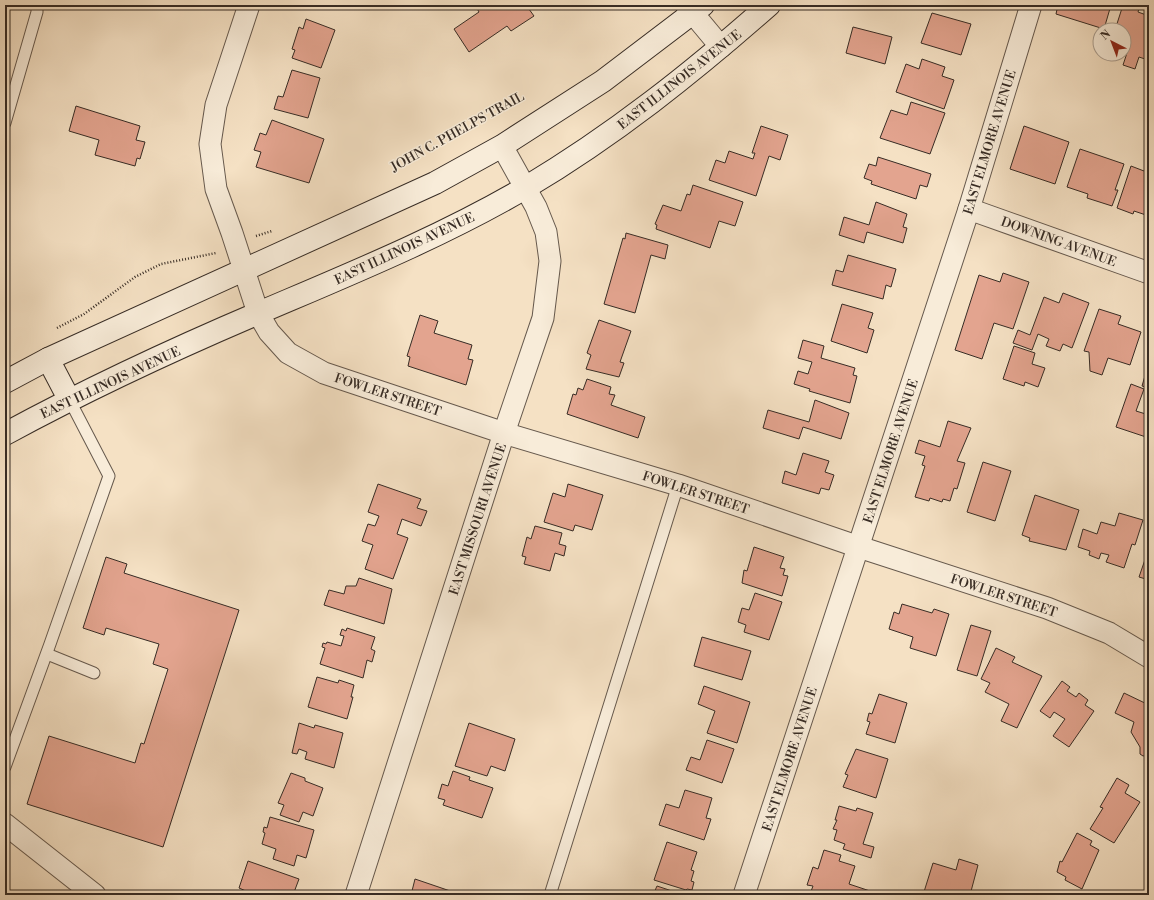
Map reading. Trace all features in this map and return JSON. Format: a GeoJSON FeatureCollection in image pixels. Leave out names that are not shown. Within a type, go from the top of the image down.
{"type":"FeatureCollection","features":[{"type":"Feature","properties":{"kind":"main road","name":"EAST ILLINOIS AVENUE"},"geometry":{"type":"LineString","coordinates":[[5,434],[69,399],[258,313],[342,278],[450,228],[525,187],[636,116],[770,5]]}},
{"type":"Feature","properties":{"kind":"main road"},"geometry":{"type":"LineString","coordinates":[[5,382],[48,359],[244,272],[435,183],[502,146],[603,81],[694,8]]}},
{"type":"Feature","properties":{"kind":"main road"},"geometry":{"type":"LineString","coordinates":[[48,359],[69,399]]}},
{"type":"Feature","properties":{"kind":"street","name":"FOWLER STREET"},"geometry":{"type":"LineString","coordinates":[[249,5],[216,105],[210,144],[216,190],[232,233],[258,313],[269,332],[288,353],[324,373],[504,433],[678,485],[859,547],[1048,608],[1109,634],[1149,657]]}},
{"type":"Feature","properties":{"kind":"street","name":"EAST ELMORE AVENUE"},"geometry":{"type":"LineString","coordinates":[[744,895],[969,209],[1031,5]]}},
{"type":"Feature","properties":{"kind":"street"},"geometry":{"type":"LineString","coordinates":[[694,8],[721,47]]}},
{"type":"Feature","properties":{"kind":"street","name":"EAST MISSOURI AVENUE"},"geometry":{"type":"LineString","coordinates":[[356,895],[504,433],[544,318],[550,261],[546,232],[536,207],[502,146]]}},
{"type":"Feature","properties":{"kind":"street","name":"DOWNING AVENUE"},"geometry":{"type":"LineString","coordinates":[[969,209],[1149,273]]}},
{"type":"Feature","properties":{"kind":"street"},"geometry":{"type":"LineString","coordinates":[[8,832],[94,895]]}},
{"type":"Feature","properties":{"kind":"lane"},"geometry":{"type":"LineString","coordinates":[[5,123],[37,12],[37,5]]}},
{"type":"Feature","properties":{"kind":"lane"},"geometry":{"type":"LineString","coordinates":[[5,767],[47,654],[109,476],[69,399]]}},
{"type":"Feature","properties":{"kind":"lane"},"geometry":{"type":"LineString","coordinates":[[550,895],[678,485]]}},
{"type":"Feature","properties":{"kind":"lane"},"geometry":{"type":"LineString","coordinates":[[47,654],[94,673]]}},
{"type":"Feature","properties":{"kind":"path"},"geometry":{"type":"LineString","coordinates":[[255,237],[277,229]]}},
{"type":"Feature","properties":{"kind":"path"},"geometry":{"type":"LineString","coordinates":[[51,331],[84,314],[135,277],[161,264],[212,255],[220,252]]}},
{"type":"Feature","properties":{"kind":"building"},"geometry":{"type":"Polygon","coordinates":[[[475,5],[526,5],[534,16],[511,31],[507,26],[469,52],[454,29],[479,12],[475,5]]]}},
{"type":"Feature","properties":{"kind":"building"},"geometry":{"type":"Polygon","coordinates":[[[1058,5],[1111,5],[1106,22],[1092,22],[1092,25],[1056,14],[1058,5]]]}},
{"type":"Feature","properties":{"kind":"building"},"geometry":{"type":"Polygon","coordinates":[[[1123,5],[1140,5],[1138,12],[1149,16],[1149,55],[1146,55],[1145,59],[1139,57],[1135,69],[1123,65],[1124,62],[1132,62],[1132,22],[1118,22],[1123,5]]]}},
{"type":"Feature","properties":{"kind":"building"},"geometry":{"type":"Polygon","coordinates":[[[932,13],[971,24],[961,55],[921,43],[932,13]]]}},
{"type":"Feature","properties":{"kind":"building"},"geometry":{"type":"Polygon","coordinates":[[[306,19],[335,30],[321,68],[292,58],[295,50],[292,49],[299,27],[303,29],[306,19]]]}},
{"type":"Feature","properties":{"kind":"building"},"geometry":{"type":"Polygon","coordinates":[[[853,27],[892,37],[885,64],[846,53],[853,27]]]}},
{"type":"Feature","properties":{"kind":"building"},"geometry":{"type":"Polygon","coordinates":[[[922,59],[945,67],[942,76],[954,80],[944,109],[896,92],[906,64],[919,69],[922,59]]]}},
{"type":"Feature","properties":{"kind":"building"},"geometry":{"type":"Polygon","coordinates":[[[292,70],[320,78],[308,118],[274,109],[278,96],[283,97],[292,70]]]}},
{"type":"Feature","properties":{"kind":"building"},"geometry":{"type":"Polygon","coordinates":[[[911,102],[945,113],[930,154],[880,138],[891,110],[907,115],[911,102]]]}},
{"type":"Feature","properties":{"kind":"building"},"geometry":{"type":"Polygon","coordinates":[[[76,106],[140,126],[136,140],[145,142],[140,159],[137,158],[135,166],[95,155],[99,140],[69,131],[76,106]]]}},
{"type":"Feature","properties":{"kind":"building"},"geometry":{"type":"Polygon","coordinates":[[[272,120],[324,139],[309,183],[256,167],[261,152],[254,150],[260,133],[266,135],[272,120]]]}},
{"type":"Feature","properties":{"kind":"building"},"geometry":{"type":"Polygon","coordinates":[[[761,126],[788,135],[780,160],[769,156],[756,196],[709,180],[716,160],[725,163],[729,151],[753,159],[755,153],[752,153],[761,126]]]}},
{"type":"Feature","properties":{"kind":"building"},"geometry":{"type":"Polygon","coordinates":[[[1024,126],[1069,142],[1055,184],[1010,169],[1024,126]]]}},
{"type":"Feature","properties":{"kind":"building"},"geometry":{"type":"Polygon","coordinates":[[[1080,149],[1124,164],[1115,190],[1118,190],[1112,206],[1087,198],[1088,194],[1067,187],[1080,149]]]}},
{"type":"Feature","properties":{"kind":"building"},"geometry":{"type":"Polygon","coordinates":[[[878,157],[931,174],[927,187],[920,185],[916,199],[871,184],[872,181],[864,178],[869,164],[876,166],[878,157]]]}},
{"type":"Feature","properties":{"kind":"building"},"geometry":{"type":"Polygon","coordinates":[[[1131,166],[1144,171],[1146,167],[1149,168],[1149,216],[1134,211],[1133,214],[1117,208],[1131,166]]]}},
{"type":"Feature","properties":{"kind":"building"},"geometry":{"type":"Polygon","coordinates":[[[693,185],[743,202],[735,226],[719,221],[710,248],[656,229],[657,225],[655,224],[663,205],[681,211],[687,194],[690,195],[693,185]]]}},
{"type":"Feature","properties":{"kind":"building"},"geometry":{"type":"Polygon","coordinates":[[[876,202],[907,214],[903,227],[907,228],[903,243],[867,232],[864,243],[839,235],[844,217],[869,225],[876,202]]]}},
{"type":"Feature","properties":{"kind":"building"},"geometry":{"type":"Polygon","coordinates":[[[626,233],[668,245],[665,259],[651,255],[635,313],[604,304],[623,238],[625,239],[626,233]]]}},
{"type":"Feature","properties":{"kind":"building"},"geometry":{"type":"Polygon","coordinates":[[[848,255],[896,269],[891,287],[886,285],[883,299],[832,285],[836,270],[843,272],[848,255]]]}},
{"type":"Feature","properties":{"kind":"building"},"geometry":{"type":"Polygon","coordinates":[[[1003,273],[1029,282],[1013,329],[994,323],[982,359],[955,350],[979,275],[1000,282],[1003,273]]]}},
{"type":"Feature","properties":{"kind":"building"},"geometry":{"type":"Polygon","coordinates":[[[1063,293],[1089,303],[1072,348],[1063,344],[1060,351],[1046,346],[1049,339],[1038,334],[1032,350],[1013,343],[1018,330],[1030,335],[1044,297],[1059,303],[1063,293]]]}},
{"type":"Feature","properties":{"kind":"building"},"geometry":{"type":"Polygon","coordinates":[[[842,304],[873,313],[868,328],[874,330],[867,353],[831,341],[842,304]]]}},
{"type":"Feature","properties":{"kind":"building"},"geometry":{"type":"Polygon","coordinates":[[[1099,309],[1121,316],[1118,324],[1141,332],[1130,365],[1108,358],[1102,375],[1090,371],[1089,352],[1084,351],[1099,309]]]}},
{"type":"Feature","properties":{"kind":"building"},"geometry":{"type":"Polygon","coordinates":[[[420,315],[438,321],[434,333],[472,345],[468,359],[473,360],[466,385],[408,366],[410,357],[407,356],[420,315]]]}},
{"type":"Feature","properties":{"kind":"building"},"geometry":{"type":"Polygon","coordinates":[[[599,320],[631,331],[620,362],[624,363],[619,377],[586,369],[591,355],[587,353],[599,320]]]}},
{"type":"Feature","properties":{"kind":"building"},"geometry":{"type":"Polygon","coordinates":[[[803,340],[824,346],[821,358],[855,368],[853,375],[857,376],[850,403],[809,391],[810,389],[794,384],[798,371],[808,374],[812,362],[798,358],[803,340]]]}},
{"type":"Feature","properties":{"kind":"building"},"geometry":{"type":"Polygon","coordinates":[[[1014,346],[1035,353],[1032,364],[1045,368],[1038,387],[1025,382],[1024,386],[1003,379],[1014,346]]]}},
{"type":"Feature","properties":{"kind":"building"},"geometry":{"type":"Polygon","coordinates":[[[1149,362],[1149,388],[1142,386],[1149,362]]]}},
{"type":"Feature","properties":{"kind":"building"},"geometry":{"type":"Polygon","coordinates":[[[587,379],[611,387],[609,394],[615,395],[611,405],[645,417],[638,438],[567,414],[573,394],[576,395],[578,388],[583,390],[587,379]]]}},
{"type":"Feature","properties":{"kind":"building"},"geometry":{"type":"Polygon","coordinates":[[[1131,384],[1144,389],[1136,411],[1149,415],[1149,438],[1116,427],[1131,384]]]}},
{"type":"Feature","properties":{"kind":"building"},"geometry":{"type":"Polygon","coordinates":[[[815,400],[849,413],[841,439],[803,427],[799,439],[763,428],[768,410],[809,422],[815,400]]]}},
{"type":"Feature","properties":{"kind":"building"},"geometry":{"type":"Polygon","coordinates":[[[948,421],[971,428],[957,461],[965,463],[957,489],[954,488],[950,501],[943,499],[942,502],[930,498],[929,501],[915,497],[925,466],[922,465],[925,456],[915,453],[919,440],[940,447],[948,421]]]}},
{"type":"Feature","properties":{"kind":"building"},"geometry":{"type":"Polygon","coordinates":[[[803,453],[829,461],[825,472],[834,475],[829,490],[821,488],[819,494],[782,483],[785,471],[796,475],[803,453]]]}},
{"type":"Feature","properties":{"kind":"building"},"geometry":{"type":"Polygon","coordinates":[[[983,462],[1011,471],[995,521],[967,512],[983,462]]]}},
{"type":"Feature","properties":{"kind":"building"},"geometry":{"type":"Polygon","coordinates":[[[378,484],[421,499],[417,508],[427,511],[421,526],[402,519],[397,534],[408,538],[393,579],[365,569],[373,545],[362,541],[368,524],[375,526],[379,516],[368,512],[378,484]]]}},
{"type":"Feature","properties":{"kind":"building"},"geometry":{"type":"Polygon","coordinates":[[[568,484],[603,495],[592,530],[575,525],[573,531],[544,522],[553,493],[565,497],[568,484]]]}},
{"type":"Feature","properties":{"kind":"building"},"geometry":{"type":"Polygon","coordinates":[[[1035,495],[1079,510],[1066,550],[1029,541],[1030,538],[1022,535],[1035,495]]]}},
{"type":"Feature","properties":{"kind":"building"},"geometry":{"type":"Polygon","coordinates":[[[1119,513],[1143,520],[1135,545],[1132,544],[1124,568],[1106,562],[1109,555],[1101,553],[1099,559],[1089,555],[1090,551],[1078,547],[1083,529],[1097,534],[1101,522],[1115,526],[1119,513]]]}},
{"type":"Feature","properties":{"kind":"building"},"geometry":{"type":"Polygon","coordinates":[[[535,526],[562,533],[559,544],[566,546],[564,556],[555,553],[550,571],[524,564],[526,557],[522,556],[527,537],[531,539],[535,526]]]}},
{"type":"Feature","properties":{"kind":"building"},"geometry":{"type":"Polygon","coordinates":[[[754,547],[784,557],[780,568],[785,569],[783,575],[788,576],[782,596],[742,583],[744,570],[747,571],[754,547]]]}},
{"type":"Feature","properties":{"kind":"building"},"geometry":{"type":"Polygon","coordinates":[[[1149,548],[1149,580],[1139,577],[1149,548]]]}},
{"type":"Feature","properties":{"kind":"building"},"geometry":{"type":"Polygon","coordinates":[[[106,557],[127,564],[124,573],[239,610],[163,847],[27,804],[49,736],[135,763],[141,743],[144,744],[168,669],[153,664],[159,644],[106,628],[104,635],[83,628],[106,557]]]}},
{"type":"Feature","properties":{"kind":"building"},"geometry":{"type":"Polygon","coordinates":[[[359,578],[392,589],[384,624],[324,605],[329,590],[344,594],[346,586],[356,586],[359,578]]]}},
{"type":"Feature","properties":{"kind":"building"},"geometry":{"type":"Polygon","coordinates":[[[755,593],[782,602],[769,640],[744,632],[746,625],[738,622],[742,608],[749,610],[755,593]]]}},
{"type":"Feature","properties":{"kind":"building"},"geometry":{"type":"Polygon","coordinates":[[[902,604],[932,613],[934,609],[949,614],[936,656],[910,648],[913,637],[889,629],[894,612],[899,614],[902,604]]]}},
{"type":"Feature","properties":{"kind":"building"},"geometry":{"type":"Polygon","coordinates":[[[971,625],[991,631],[977,676],[957,670],[971,625]]]}},
{"type":"Feature","properties":{"kind":"building"},"geometry":{"type":"Polygon","coordinates":[[[347,628],[375,637],[371,649],[375,651],[372,662],[367,660],[363,678],[320,664],[325,648],[322,647],[323,643],[326,644],[327,642],[341,646],[344,636],[340,635],[342,629],[346,631],[347,628]]]}},
{"type":"Feature","properties":{"kind":"building"},"geometry":{"type":"Polygon","coordinates":[[[702,637],[751,651],[742,680],[694,666],[702,637]]]}},
{"type":"Feature","properties":{"kind":"building"},"geometry":{"type":"Polygon","coordinates":[[[996,648],[1015,657],[1012,662],[1042,676],[1017,728],[1001,721],[1009,704],[985,692],[990,683],[981,679],[996,648]]]}},
{"type":"Feature","properties":{"kind":"building"},"geometry":{"type":"Polygon","coordinates":[[[317,677],[338,683],[339,680],[354,685],[351,697],[353,697],[347,719],[308,707],[317,677]]]}},
{"type":"Feature","properties":{"kind":"building"},"geometry":{"type":"Polygon","coordinates":[[[1062,681],[1070,687],[1067,691],[1076,697],[1079,693],[1088,700],[1085,705],[1094,711],[1069,747],[1053,736],[1065,719],[1054,712],[1050,718],[1040,711],[1062,681]]]}},
{"type":"Feature","properties":{"kind":"building"},"geometry":{"type":"Polygon","coordinates":[[[704,686],[750,702],[737,743],[707,733],[715,711],[698,704],[704,686]]]}},
{"type":"Feature","properties":{"kind":"building"},"geometry":{"type":"Polygon","coordinates":[[[1124,693],[1149,705],[1149,755],[1143,756],[1140,754],[1140,747],[1131,732],[1134,722],[1115,713],[1124,693]]]}},
{"type":"Feature","properties":{"kind":"building"},"geometry":{"type":"Polygon","coordinates":[[[879,694],[907,703],[895,743],[866,734],[870,722],[867,721],[869,713],[872,714],[879,694]]]}},
{"type":"Feature","properties":{"kind":"building"},"geometry":{"type":"Polygon","coordinates":[[[299,723],[314,728],[315,725],[343,733],[334,768],[305,759],[307,752],[299,749],[297,754],[292,753],[299,723]]]}},
{"type":"Feature","properties":{"kind":"building"},"geometry":{"type":"Polygon","coordinates":[[[469,723],[515,739],[505,771],[491,766],[487,776],[455,766],[469,723]]]}},
{"type":"Feature","properties":{"kind":"building"},"geometry":{"type":"Polygon","coordinates":[[[707,740],[734,749],[722,783],[686,770],[691,757],[700,760],[707,740]]]}},
{"type":"Feature","properties":{"kind":"building"},"geometry":{"type":"Polygon","coordinates":[[[856,749],[888,759],[876,798],[843,787],[848,775],[845,774],[856,749]]]}},
{"type":"Feature","properties":{"kind":"building"},"geometry":{"type":"Polygon","coordinates":[[[453,771],[470,777],[469,780],[493,788],[482,818],[443,805],[445,800],[438,798],[442,784],[448,786],[453,771]]]}},
{"type":"Feature","properties":{"kind":"building"},"geometry":{"type":"Polygon","coordinates":[[[291,773],[305,778],[305,781],[323,788],[313,816],[303,812],[299,822],[280,815],[284,805],[278,803],[291,773]]]}},
{"type":"Feature","properties":{"kind":"building"},"geometry":{"type":"Polygon","coordinates":[[[1117,778],[1129,785],[1125,793],[1140,802],[1114,843],[1090,829],[1103,808],[1100,807],[1117,778]]]}},
{"type":"Feature","properties":{"kind":"building"},"geometry":{"type":"Polygon","coordinates":[[[685,790],[712,798],[706,818],[711,819],[704,840],[659,825],[666,804],[679,808],[685,790]]]}},
{"type":"Feature","properties":{"kind":"building"},"geometry":{"type":"Polygon","coordinates":[[[839,806],[856,811],[857,808],[873,813],[863,844],[874,847],[871,858],[843,849],[845,844],[834,840],[837,830],[833,829],[837,820],[835,820],[839,806]]]}},
{"type":"Feature","properties":{"kind":"building"},"geometry":{"type":"Polygon","coordinates":[[[270,817],[314,830],[306,858],[297,855],[294,866],[273,859],[276,849],[262,844],[265,833],[263,832],[264,827],[267,828],[270,817]]]}},
{"type":"Feature","properties":{"kind":"building"},"geometry":{"type":"Polygon","coordinates":[[[1077,833],[1092,841],[1090,845],[1099,850],[1082,889],[1065,880],[1066,877],[1057,872],[1060,861],[1062,862],[1077,833]]]}},
{"type":"Feature","properties":{"kind":"building"},"geometry":{"type":"Polygon","coordinates":[[[667,842],[697,852],[691,870],[694,871],[691,881],[694,882],[692,890],[686,890],[654,880],[667,842]]]}},
{"type":"Feature","properties":{"kind":"building"},"geometry":{"type":"Polygon","coordinates":[[[824,850],[841,855],[839,861],[855,866],[849,884],[882,895],[810,894],[813,886],[807,885],[813,867],[818,869],[824,850]]]}},
{"type":"Feature","properties":{"kind":"building"},"geometry":{"type":"Polygon","coordinates":[[[959,859],[978,865],[970,895],[923,895],[933,863],[956,870],[959,859]]]}},
{"type":"Feature","properties":{"kind":"building"},"geometry":{"type":"Polygon","coordinates":[[[248,861],[299,879],[293,895],[255,895],[239,888],[248,861]]]}},
{"type":"Feature","properties":{"kind":"building"},"geometry":{"type":"Polygon","coordinates":[[[415,879],[462,895],[411,895],[415,879]]]}},
{"type":"Feature","properties":{"kind":"building"},"geometry":{"type":"Polygon","coordinates":[[[657,886],[684,895],[653,895],[657,886]]]}}]}
